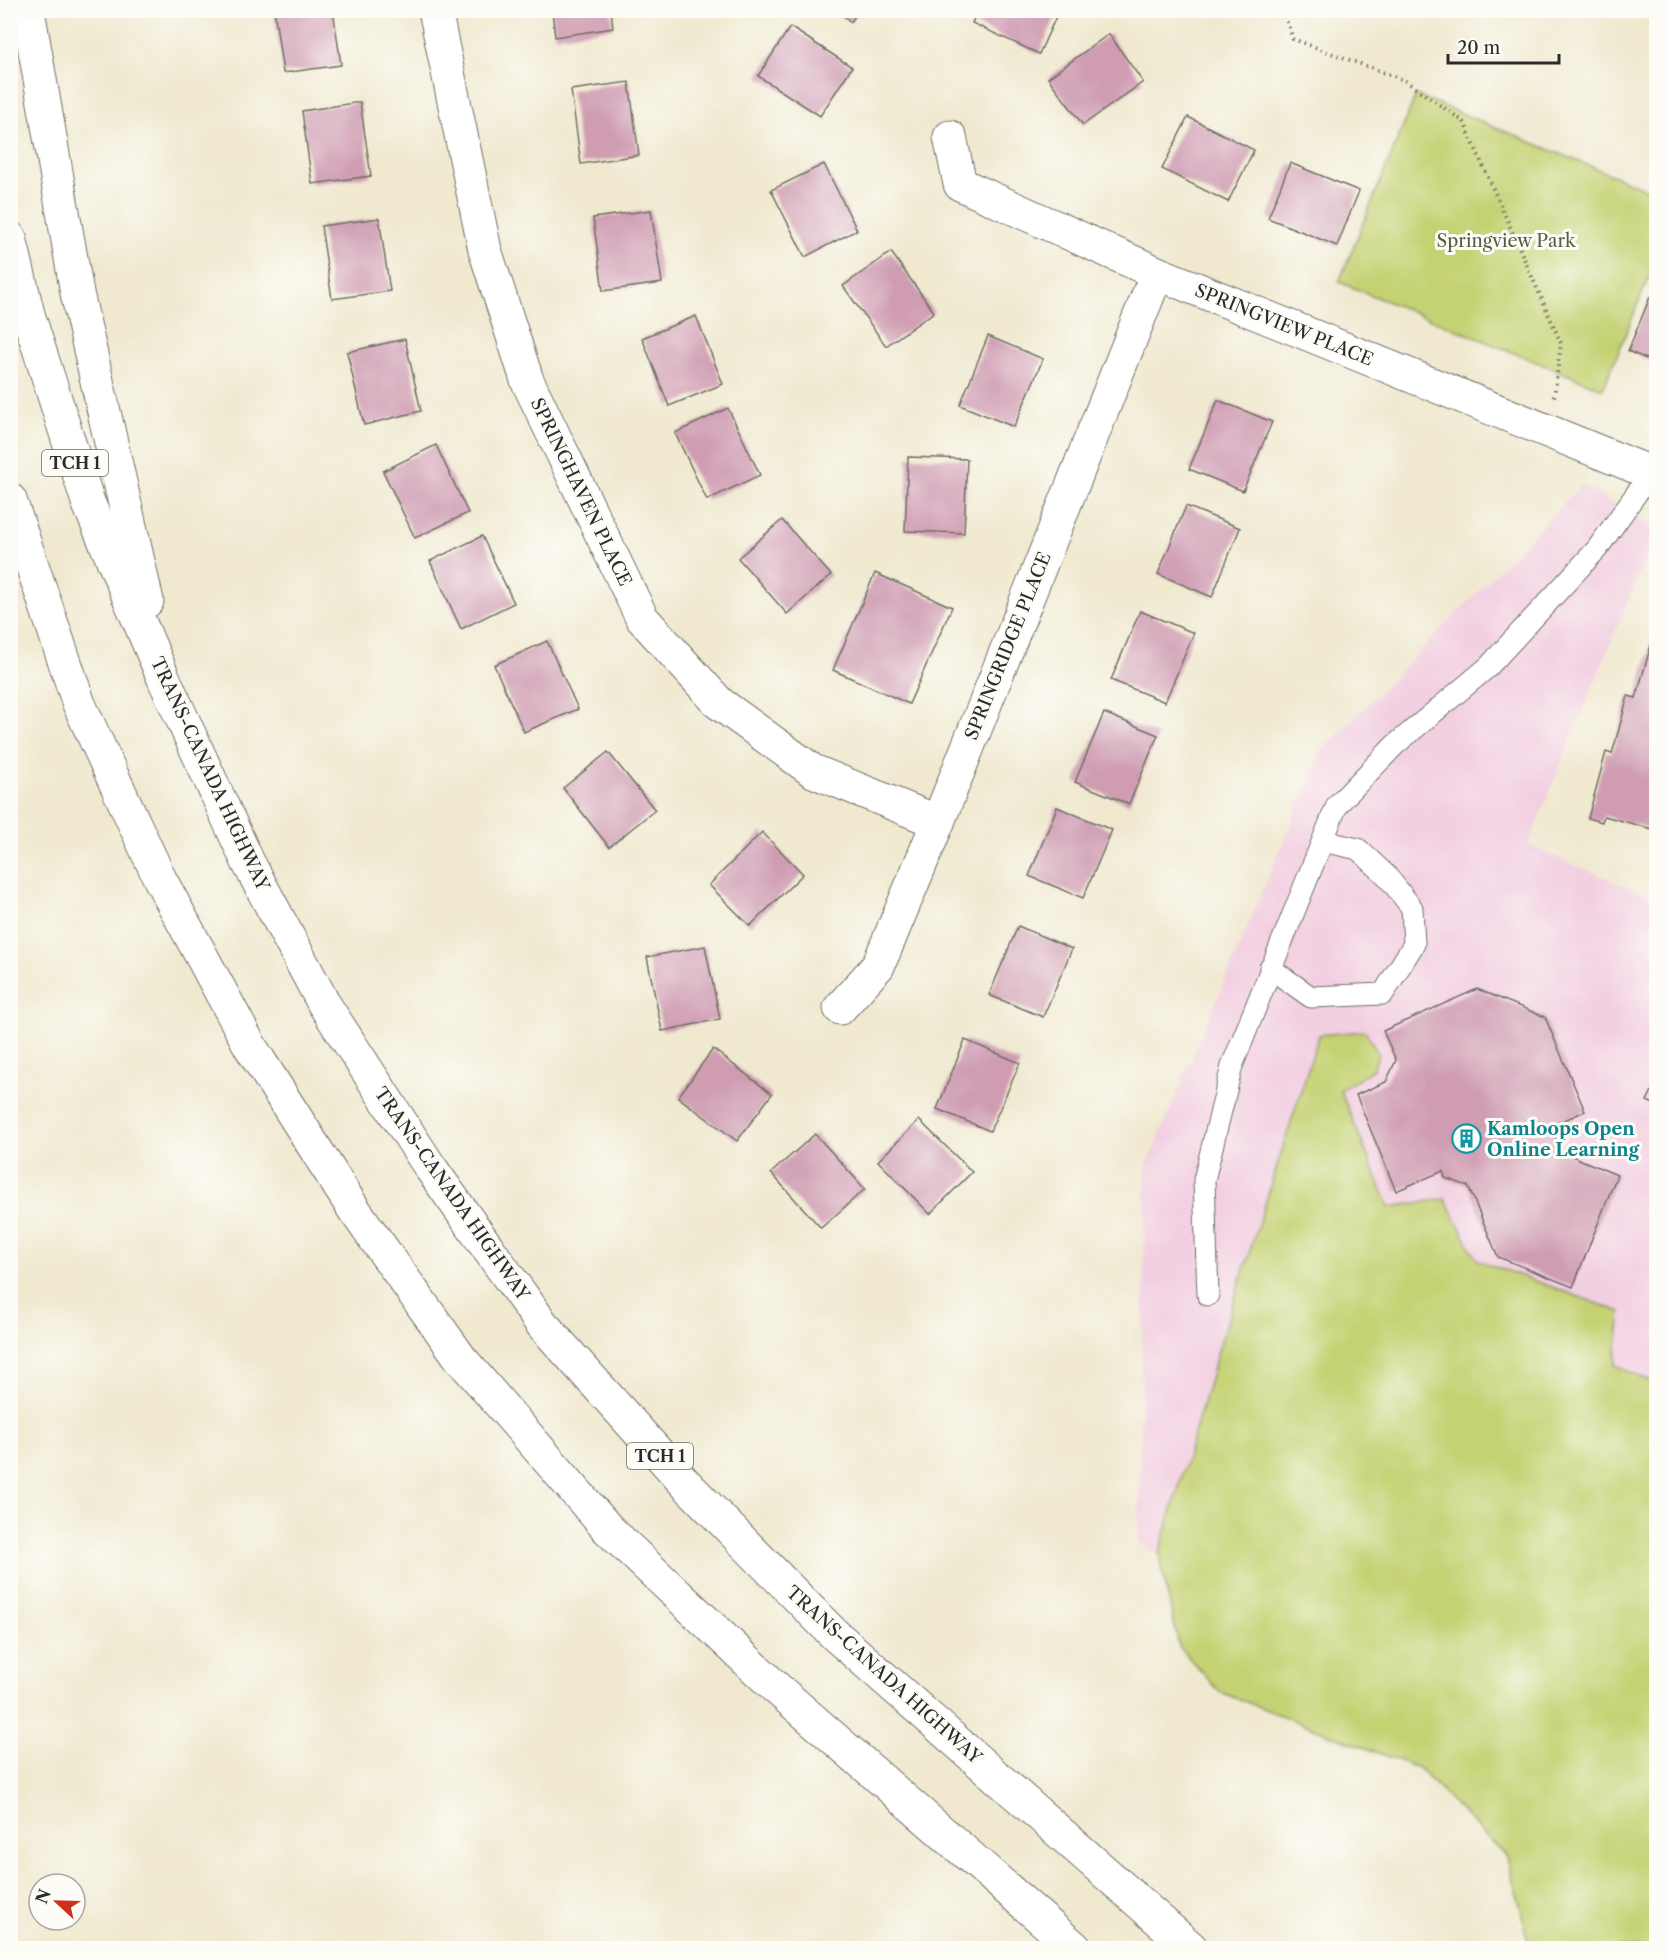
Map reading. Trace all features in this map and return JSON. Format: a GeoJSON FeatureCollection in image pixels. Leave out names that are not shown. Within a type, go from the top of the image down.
{"type":"FeatureCollection","features":[{"type":"Feature","properties":{"kind":"main road"},"geometry":{"type":"LineString","coordinates":[[28,10],[77,293],[164,679]]}},
{"type":"Feature","properties":{"kind":"main road","name":"SPRINGHAVEN PLACE"},"geometry":{"type":"LineString","coordinates":[[435,10],[484,250],[527,380],[642,618],[719,703],[813,771],[938,822]]}},
{"type":"Feature","properties":{"kind":"main road","name":"SPRINGVIEW PLACE"},"geometry":{"type":"LineString","coordinates":[[950,137],[960,184],[1157,273],[1654,474]]}},
{"type":"Feature","properties":{"kind":"main road","name":"TRANS-CANADA HIGHWAY"},"geometry":{"type":"LineString","coordinates":[[10,238],[28,314],[88,502],[164,679],[248,862],[324,1004],[430,1167],[542,1324],[684,1482],[834,1634],[1191,1948]]}},
{"type":"Feature","properties":{"kind":"main road","name":"SPRINGRIDGE PLACE"},"geometry":{"type":"LineString","coordinates":[[840,1008],[878,966],[938,822],[1157,273]]}},
{"type":"Feature","properties":{"kind":"main road"},"geometry":{"type":"LineString","coordinates":[[10,501],[80,704],[160,879],[250,1046],[356,1211],[461,1359],[608,1529],[774,1686],[1075,1948]]}},
{"type":"Feature","properties":{"kind":"lane"},"geometry":{"type":"LineString","coordinates":[[1208,1295],[1204,1180],[1232,1066],[1337,805],[1395,745],[1488,667],[1597,549],[1654,474]]}},
{"type":"Feature","properties":{"kind":"lane"},"geometry":{"type":"LineString","coordinates":[[1270,968],[1311,997],[1383,994],[1414,944],[1412,908],[1387,876],[1358,849],[1323,841]]}},
{"type":"Feature","properties":{"kind":"path"},"geometry":{"type":"LineString","coordinates":[[1283,10],[1293,39],[1404,80],[1464,122],[1561,343],[1554,397]]}},
{"type":"Feature","properties":{"kind":"shaded area"},"geometry":{"type":"Polygon","coordinates":[[[1582,485],[1656,528],[1656,532],[1528,845],[1656,899],[1656,1948],[1531,1948],[1507,1857],[1418,1768],[1220,1692],[1179,1647],[1159,1555],[1138,1543],[1146,1167],[1321,752],[1582,485]]]}},
{"type":"Feature","properties":{"kind":"green space","name":"Springview Park"},"geometry":{"type":"Polygon","coordinates":[[[1416,95],[1656,193],[1656,260],[1603,389],[1339,282],[1416,95]]]}},
{"type":"Feature","properties":{"kind":"green space"},"geometry":{"type":"Polygon","coordinates":[[[1365,1031],[1379,1055],[1372,1070],[1340,1090],[1389,1207],[1445,1199],[1477,1260],[1621,1312],[1615,1365],[1656,1384],[1656,1948],[1531,1948],[1507,1857],[1418,1768],[1220,1692],[1179,1647],[1159,1555],[1221,1341],[1319,1035],[1365,1031]]]}},
{"type":"Feature","properties":{"kind":"building"},"geometry":{"type":"Polygon","coordinates":[[[274,10],[333,10],[341,65],[283,73],[274,10]]]}},
{"type":"Feature","properties":{"kind":"building"},"geometry":{"type":"Polygon","coordinates":[[[552,10],[611,10],[613,28],[555,37],[552,10]]]}},
{"type":"Feature","properties":{"kind":"building"},"geometry":{"type":"Polygon","coordinates":[[[836,10],[859,10],[851,22],[836,10]]]}},
{"type":"Feature","properties":{"kind":"building"},"geometry":{"type":"Polygon","coordinates":[[[978,10],[1059,10],[1039,54],[972,23],[978,10]]]}},
{"type":"Feature","properties":{"kind":"building"},"geometry":{"type":"Polygon","coordinates":[[[790,27],[852,67],[820,116],[758,76],[790,27]]]}},
{"type":"Feature","properties":{"kind":"building"},"geometry":{"type":"Polygon","coordinates":[[[1109,34],[1143,82],[1083,125],[1048,78],[1109,34]]]}},
{"type":"Feature","properties":{"kind":"building"},"geometry":{"type":"Polygon","coordinates":[[[629,82],[639,155],[581,164],[571,90],[629,82]]]}},
{"type":"Feature","properties":{"kind":"building"},"geometry":{"type":"Polygon","coordinates":[[[360,102],[371,176],[312,184],[302,111],[360,102]]]}},
{"type":"Feature","properties":{"kind":"building"},"geometry":{"type":"Polygon","coordinates":[[[1188,117],[1254,150],[1228,202],[1162,169],[1188,117]]]}},
{"type":"Feature","properties":{"kind":"building"},"geometry":{"type":"Polygon","coordinates":[[[1290,163],[1359,191],[1337,246],[1268,218],[1290,163]]]}},
{"type":"Feature","properties":{"kind":"building"},"geometry":{"type":"Polygon","coordinates":[[[824,164],[857,230],[805,257],[771,190],[824,164]]]}},
{"type":"Feature","properties":{"kind":"building"},"geometry":{"type":"Polygon","coordinates":[[[651,210],[662,283],[603,291],[593,218],[651,210]]]}},
{"type":"Feature","properties":{"kind":"building"},"geometry":{"type":"Polygon","coordinates":[[[379,218],[390,291],[332,299],[321,226],[379,218]]]}},
{"type":"Feature","properties":{"kind":"building"},"geometry":{"type":"Polygon","coordinates":[[[891,252],[934,312],[886,346],[843,286],[891,252]]]}},
{"type":"Feature","properties":{"kind":"building"},"geometry":{"type":"Polygon","coordinates":[[[1650,297],[1656,299],[1656,363],[1628,351],[1650,297]]]}},
{"type":"Feature","properties":{"kind":"building"},"geometry":{"type":"Polygon","coordinates":[[[696,316],[723,384],[669,406],[642,338],[696,316]]]}},
{"type":"Feature","properties":{"kind":"building"},"geometry":{"type":"Polygon","coordinates":[[[988,336],[1043,359],[1014,427],[960,405],[988,336]]]}},
{"type":"Feature","properties":{"kind":"building"},"geometry":{"type":"Polygon","coordinates":[[[405,339],[421,411],[364,425],[347,352],[405,339]]]}},
{"type":"Feature","properties":{"kind":"building"},"geometry":{"type":"Polygon","coordinates":[[[1218,400],[1272,422],[1243,491],[1189,469],[1218,400]]]}},
{"type":"Feature","properties":{"kind":"building"},"geometry":{"type":"Polygon","coordinates":[[[728,408],[760,475],[707,500],[675,433],[728,408]]]}},
{"type":"Feature","properties":{"kind":"building"},"geometry":{"type":"Polygon","coordinates":[[[436,445],[468,513],[415,538],[383,471],[436,445]]]}},
{"type":"Feature","properties":{"kind":"building"},"geometry":{"type":"Polygon","coordinates":[[[908,457],[967,459],[964,533],[905,531],[908,457]]]}},
{"type":"Feature","properties":{"kind":"building"},"geometry":{"type":"Polygon","coordinates":[[[1186,506],[1240,528],[1212,597],[1158,574],[1186,506]]]}},
{"type":"Feature","properties":{"kind":"building"},"geometry":{"type":"Polygon","coordinates":[[[782,520],[831,575],[787,614],[738,558],[782,520]]]}},
{"type":"Feature","properties":{"kind":"building"},"geometry":{"type":"Polygon","coordinates":[[[482,536],[514,603],[461,629],[430,561],[482,536]]]}},
{"type":"Feature","properties":{"kind":"building"},"geometry":{"type":"Polygon","coordinates":[[[875,573],[952,607],[909,704],[833,670],[875,573]]]}},
{"type":"Feature","properties":{"kind":"building"},"geometry":{"type":"Polygon","coordinates":[[[1140,611],[1194,633],[1165,702],[1111,680],[1140,611]]]}},
{"type":"Feature","properties":{"kind":"building"},"geometry":{"type":"Polygon","coordinates":[[[1653,638],[1656,640],[1656,830],[1604,816],[1602,822],[1588,818],[1606,752],[1612,754],[1628,696],[1636,698],[1653,638]]]}},
{"type":"Feature","properties":{"kind":"building"},"geometry":{"type":"Polygon","coordinates":[[[547,641],[578,709],[524,732],[494,665],[547,641]]]}},
{"type":"Feature","properties":{"kind":"building"},"geometry":{"type":"Polygon","coordinates":[[[1104,713],[1158,735],[1129,804],[1075,782],[1104,713]]]}},
{"type":"Feature","properties":{"kind":"building"},"geometry":{"type":"Polygon","coordinates":[[[608,752],[655,810],[609,847],[563,788],[608,752]]]}},
{"type":"Feature","properties":{"kind":"building"},"geometry":{"type":"Polygon","coordinates":[[[1057,807],[1112,830],[1083,898],[1029,876],[1057,807]]]}},
{"type":"Feature","properties":{"kind":"building"},"geometry":{"type":"Polygon","coordinates":[[[762,832],[803,874],[750,926],[709,885],[762,832]]]}},
{"type":"Feature","properties":{"kind":"building"},"geometry":{"type":"Polygon","coordinates":[[[1018,926],[1072,949],[1043,1017],[989,995],[1018,926]]]}},
{"type":"Feature","properties":{"kind":"building"},"geometry":{"type":"Polygon","coordinates":[[[705,946],[720,1019],[662,1031],[647,957],[705,946]]]}},
{"type":"Feature","properties":{"kind":"building","name":"Kamloops Open Online Learning"},"geometry":{"type":"Polygon","coordinates":[[[1477,989],[1545,1017],[1585,1111],[1551,1126],[1562,1152],[1617,1175],[1573,1287],[1498,1257],[1468,1186],[1445,1178],[1443,1171],[1396,1191],[1356,1095],[1386,1082],[1396,1060],[1383,1031],[1477,989]]]}},
{"type":"Feature","properties":{"kind":"building"},"geometry":{"type":"Polygon","coordinates":[[[965,1040],[1020,1063],[990,1131],[937,1109],[965,1040]]]}},
{"type":"Feature","properties":{"kind":"building"},"geometry":{"type":"Polygon","coordinates":[[[713,1049],[772,1094],[737,1141],[678,1097],[713,1049]]]}},
{"type":"Feature","properties":{"kind":"building"},"geometry":{"type":"Polygon","coordinates":[[[1656,1083],[1656,1105],[1647,1101],[1656,1083]]]}},
{"type":"Feature","properties":{"kind":"building"},"geometry":{"type":"Polygon","coordinates":[[[919,1120],[972,1172],[930,1214],[878,1161],[919,1120]]]}},
{"type":"Feature","properties":{"kind":"building"},"geometry":{"type":"Polygon","coordinates":[[[815,1134],[865,1189],[821,1228],[771,1173],[815,1134]]]}},
{"type":"Feature","properties":{"kind":"place","name":"Kamloops Open Online Learning"},"geometry":{"type":"Point","coordinates":[1466,1139]}}]}
